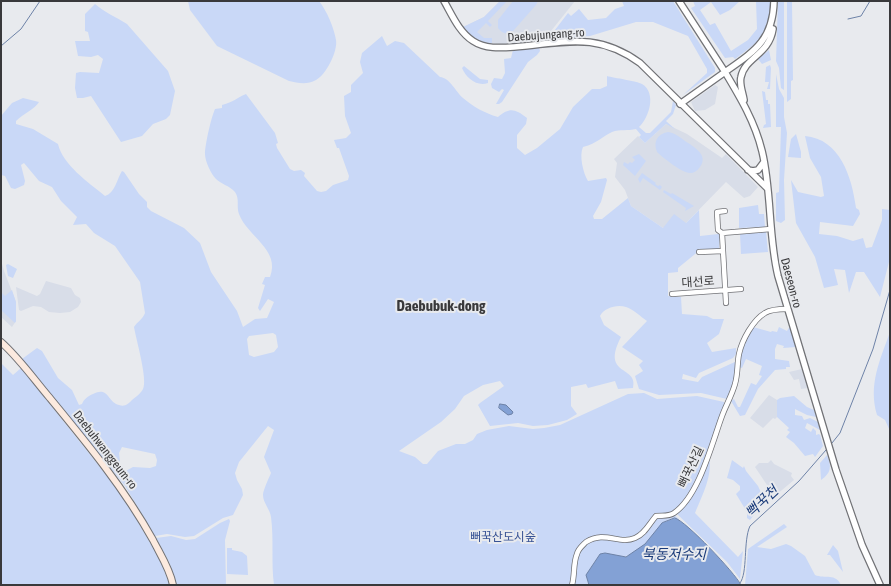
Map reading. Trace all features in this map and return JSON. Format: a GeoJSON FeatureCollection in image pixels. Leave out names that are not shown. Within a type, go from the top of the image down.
{"type":"FeatureCollection","features":[{"type":"Feature","properties":{"kind":"main road","name":"Daebuhwanggeum-ro"},"geometry":{"type":"LineString","coordinates":[[1,342],[16,357],[124,492],[170,572],[173,585]]}},
{"type":"Feature","properties":{"kind":"street","name":"Daebujungang-ro"},"geometry":{"type":"LineString","coordinates":[[444,1],[464,34],[479,44],[502,48],[577,41],[603,44],[622,52],[640,63],[767,188]]}},
{"type":"Feature","properties":{"kind":"street","name":"Daeseon-ro"},"geometry":{"type":"LineString","coordinates":[[680,1],[746,107],[757,132],[764,162],[777,270],[827,442],[862,545],[880,585]]}},
{"type":"Feature","properties":{"kind":"street"},"geometry":{"type":"LineString","coordinates":[[746,107],[741,77],[746,66],[768,45],[772,32],[774,1]]}},
{"type":"Feature","properties":{"kind":"street"},"geometry":{"type":"LineString","coordinates":[[680,104],[760,45],[770,30],[774,16]]}},
{"type":"Feature","properties":{"kind":"street"},"geometry":{"type":"LineString","coordinates":[[748,170],[758,170],[764,162]]}},
{"type":"Feature","properties":{"kind":"street","name":"대선로"},"geometry":{"type":"LineString","coordinates":[[725,211],[717,212],[718,230],[722,233],[726,303]]}},
{"type":"Feature","properties":{"kind":"street"},"geometry":{"type":"LineString","coordinates":[[722,233],[771,229]]}},
{"type":"Feature","properties":{"kind":"street"},"geometry":{"type":"LineString","coordinates":[[699,252],[723,251]]}},
{"type":"Feature","properties":{"kind":"street","name":"대선로"},"geometry":{"type":"LineString","coordinates":[[672,294],[741,289]]}},
{"type":"Feature","properties":{"kind":"street","name":"뻐꾹산길"},"geometry":{"type":"LineString","coordinates":[[572,585],[578,551],[588,541],[601,537],[622,540],[634,539],[646,530],[656,516],[673,514],[685,502],[698,479],[715,439],[734,386],[739,352],[746,336],[766,312],[788,309]]}},
{"type":"Feature","properties":{"kind":"shaded area"},"geometry":{"type":"Polygon","coordinates":[[[500,1],[575,1],[543,41],[502,44],[487,43],[476,39],[463,27],[484,17],[500,1]]]}},
{"type":"Feature","properties":{"kind":"shaded area"},"geometry":{"type":"Polygon","coordinates":[[[715,85],[718,87],[715,104],[705,110],[695,111],[691,102],[715,85]]]}},
{"type":"Feature","properties":{"kind":"shaded area"},"geometry":{"type":"Polygon","coordinates":[[[666,124],[687,134],[722,158],[726,154],[758,187],[750,196],[744,198],[726,182],[686,223],[663,228],[631,206],[625,190],[615,177],[617,163],[614,159],[638,136],[645,143],[666,124]]]}},
{"type":"Feature","properties":{"kind":"shaded area"},"geometry":{"type":"Polygon","coordinates":[[[1,260],[16,302],[16,321],[12,327],[1,317],[1,260]]]}},
{"type":"Feature","properties":{"kind":"shaded area"},"geometry":{"type":"Polygon","coordinates":[[[46,281],[71,288],[75,295],[80,298],[81,302],[78,307],[70,312],[60,313],[49,312],[41,307],[33,306],[21,311],[19,310],[16,287],[37,296],[40,294],[46,281]]]}},
{"type":"Feature","properties":{"kind":"shaded area"},"geometry":{"type":"Polygon","coordinates":[[[802,369],[808,388],[801,389],[799,379],[794,380],[789,372],[802,369]]]}},
{"type":"Feature","properties":{"kind":"shaded area"},"geometry":{"type":"Polygon","coordinates":[[[769,395],[777,400],[778,416],[775,419],[773,418],[763,428],[750,418],[769,395]]]}},
{"type":"Feature","properties":{"kind":"shaded area"},"geometry":{"type":"Polygon","coordinates":[[[771,460],[774,464],[792,473],[791,476],[794,480],[776,495],[755,467],[759,463],[768,463],[771,460]]]}},
{"type":"Feature","properties":{"kind":"green space"},"geometry":{"type":"Polygon","coordinates":[[[188,1],[319,1],[332,25],[335,35],[336,45],[333,56],[324,73],[313,82],[299,83],[289,81],[217,46],[190,10],[188,1]]]}},
{"type":"Feature","properties":{"kind":"green space"},"geometry":{"type":"Polygon","coordinates":[[[500,1],[507,1],[488,21],[492,25],[490,27],[486,23],[477,32],[484,38],[492,38],[492,43],[483,42],[463,27],[484,17],[500,1]]]}},
{"type":"Feature","properties":{"kind":"green space"},"geometry":{"type":"Polygon","coordinates":[[[513,1],[538,1],[513,31],[509,33],[501,32],[498,28],[498,20],[513,1]]]}},
{"type":"Feature","properties":{"kind":"green space"},"geometry":{"type":"Polygon","coordinates":[[[622,1],[673,1],[715,68],[715,72],[683,95],[707,73],[707,69],[688,36],[653,22],[636,22],[590,36],[548,39],[568,13],[571,16],[579,9],[588,20],[606,18],[615,9],[624,6],[622,1]]]}},
{"type":"Feature","properties":{"kind":"green space"},"geometry":{"type":"Polygon","coordinates":[[[693,1],[740,1],[730,10],[720,15],[711,2],[700,10],[710,25],[715,23],[731,51],[748,40],[757,29],[756,1],[771,1],[768,22],[762,36],[735,59],[733,57],[725,58],[691,8],[695,6],[693,1]]]}},
{"type":"Feature","properties":{"kind":"green space"},"geometry":{"type":"Polygon","coordinates":[[[778,1],[784,1],[784,90],[781,88],[779,68],[776,61],[778,1]]]}},
{"type":"Feature","properties":{"kind":"green space"},"geometry":{"type":"Polygon","coordinates":[[[787,1],[792,1],[793,80],[791,81],[791,99],[787,102],[787,1]]]}},
{"type":"Feature","properties":{"kind":"green space"},"geometry":{"type":"Polygon","coordinates":[[[95,4],[127,24],[168,71],[175,91],[170,115],[166,119],[153,124],[142,136],[121,142],[91,96],[77,98],[75,88],[76,73],[99,73],[103,59],[98,55],[91,57],[78,56],[75,41],[90,41],[88,32],[85,31],[85,14],[95,4]]]}},
{"type":"Feature","properties":{"kind":"green space","name":"뻐꾹산도시숲"},"geometry":{"type":"Polygon","coordinates":[[[382,36],[387,46],[395,41],[404,43],[475,107],[498,117],[512,110],[527,118],[526,124],[517,135],[517,148],[525,155],[537,148],[560,129],[573,107],[592,89],[600,89],[607,86],[607,76],[639,83],[647,88],[650,106],[646,118],[639,127],[646,133],[650,133],[671,112],[673,101],[676,105],[673,114],[666,121],[675,129],[666,124],[645,143],[639,137],[641,135],[636,129],[612,132],[583,147],[581,155],[582,164],[588,181],[606,178],[607,180],[601,202],[593,216],[594,219],[602,219],[628,198],[631,206],[663,228],[674,214],[686,223],[699,210],[700,236],[720,235],[719,249],[700,250],[678,268],[678,272],[668,273],[668,296],[681,297],[682,314],[724,319],[719,334],[707,343],[712,352],[736,348],[736,354],[733,358],[699,373],[696,378],[683,374],[682,379],[698,382],[702,377],[737,361],[733,385],[727,399],[701,393],[659,395],[639,389],[635,376],[643,371],[639,365],[643,361],[622,347],[647,321],[629,308],[615,306],[604,311],[600,316],[604,325],[621,337],[615,359],[617,365],[631,376],[633,388],[618,389],[615,381],[588,388],[586,384],[571,387],[571,406],[577,414],[567,420],[548,425],[533,426],[518,423],[490,426],[478,405],[504,386],[500,381],[483,385],[464,396],[455,409],[441,422],[399,451],[415,457],[423,464],[427,464],[438,451],[456,444],[465,444],[473,440],[477,434],[487,430],[509,426],[533,429],[560,425],[628,394],[644,393],[657,399],[697,396],[724,402],[725,406],[698,478],[685,501],[673,513],[659,515],[639,535],[628,540],[601,535],[580,545],[571,585],[274,585],[271,517],[263,495],[271,473],[264,457],[274,430],[268,426],[239,462],[235,473],[243,495],[233,515],[223,518],[194,536],[185,537],[167,534],[155,536],[125,486],[22,359],[37,348],[42,351],[58,378],[72,390],[79,405],[89,396],[102,392],[115,403],[121,406],[125,405],[143,389],[143,369],[134,327],[145,313],[140,282],[115,246],[94,233],[86,224],[73,225],[77,217],[61,201],[52,187],[39,181],[24,163],[21,165],[25,181],[24,185],[15,189],[11,188],[5,176],[1,175],[1,116],[12,103],[23,98],[39,102],[16,121],[16,124],[33,129],[58,144],[65,159],[71,166],[105,196],[111,192],[122,171],[147,202],[147,207],[151,211],[184,228],[200,243],[211,272],[237,311],[243,327],[255,319],[267,318],[274,302],[268,299],[260,311],[258,308],[265,285],[262,284],[265,277],[270,277],[271,259],[262,244],[243,222],[239,214],[235,192],[216,179],[207,164],[206,144],[215,109],[222,108],[222,105],[246,94],[275,133],[278,143],[276,144],[277,148],[290,169],[294,171],[301,170],[317,191],[326,191],[333,185],[348,180],[349,176],[339,148],[337,148],[334,140],[346,138],[351,133],[345,116],[344,96],[351,92],[351,85],[363,73],[360,62],[362,53],[382,36]],[[273,333],[249,336],[247,339],[249,355],[254,357],[274,352],[278,347],[276,335],[273,333]],[[122,447],[119,453],[120,462],[115,467],[122,473],[133,467],[150,468],[156,466],[155,454],[122,447]]]}},
{"type":"Feature","properties":{"kind":"green space"},"geometry":{"type":"Polygon","coordinates":[[[539,47],[540,51],[528,62],[502,102],[496,104],[504,90],[502,89],[499,92],[492,88],[491,84],[494,78],[502,79],[505,73],[504,59],[511,58],[513,50],[539,47]]]}},
{"type":"Feature","properties":{"kind":"green space"},"geometry":{"type":"Polygon","coordinates":[[[769,50],[771,60],[762,64],[758,59],[769,50]]]}},
{"type":"Feature","properties":{"kind":"green space"},"geometry":{"type":"Polygon","coordinates":[[[770,65],[770,89],[767,89],[769,82],[765,82],[766,67],[770,65]]]}},
{"type":"Feature","properties":{"kind":"green space"},"geometry":{"type":"Polygon","coordinates":[[[464,66],[480,79],[488,80],[488,83],[480,84],[472,81],[464,72],[462,68],[464,66]]]}},
{"type":"Feature","properties":{"kind":"green space"},"geometry":{"type":"Polygon","coordinates":[[[776,74],[779,89],[784,98],[784,117],[787,133],[784,180],[785,220],[781,223],[776,221],[781,127],[776,127],[776,74]]]}},
{"type":"Feature","properties":{"kind":"green space"},"geometry":{"type":"Polygon","coordinates":[[[762,91],[765,92],[766,100],[770,104],[771,127],[763,128],[766,124],[762,91]]]}},
{"type":"Feature","properties":{"kind":"green space"},"geometry":{"type":"Polygon","coordinates":[[[668,132],[677,135],[702,155],[702,163],[697,171],[693,173],[686,172],[657,152],[655,145],[657,139],[668,132]]]}},
{"type":"Feature","properties":{"kind":"green space"},"geometry":{"type":"Polygon","coordinates":[[[796,134],[801,158],[788,157],[791,139],[796,134]]]}},
{"type":"Feature","properties":{"kind":"green space"},"geometry":{"type":"Polygon","coordinates":[[[805,136],[827,144],[835,152],[847,172],[856,208],[860,214],[853,226],[820,222],[819,234],[837,236],[853,241],[863,238],[866,248],[872,247],[882,220],[882,209],[890,210],[890,258],[880,297],[864,272],[856,272],[849,293],[845,270],[834,269],[838,285],[824,288],[815,257],[796,223],[791,180],[798,192],[824,196],[821,177],[810,158],[805,136]]]}},
{"type":"Feature","properties":{"kind":"green space"},"geometry":{"type":"Polygon","coordinates":[[[639,154],[646,161],[635,176],[623,165],[624,162],[632,163],[635,160],[632,157],[639,154]]]}},
{"type":"Feature","properties":{"kind":"green space"},"geometry":{"type":"Polygon","coordinates":[[[642,173],[658,186],[660,185],[662,187],[660,190],[643,178],[640,183],[638,179],[642,173]]]}},
{"type":"Feature","properties":{"kind":"green space"},"geometry":{"type":"Polygon","coordinates":[[[664,190],[694,206],[685,211],[686,208],[663,192],[664,190]]]}},
{"type":"Feature","properties":{"kind":"green space"},"geometry":{"type":"Polygon","coordinates":[[[758,205],[759,214],[764,214],[765,227],[739,228],[739,208],[758,205]]]}},
{"type":"Feature","properties":{"kind":"green space"},"geometry":{"type":"Polygon","coordinates":[[[766,232],[768,252],[741,254],[740,234],[766,232]]]}},
{"type":"Feature","properties":{"kind":"green space"},"geometry":{"type":"Polygon","coordinates":[[[8,264],[17,269],[13,278],[8,276],[6,265],[8,264]]]}},
{"type":"Feature","properties":{"kind":"green space"},"geometry":{"type":"Polygon","coordinates":[[[12,290],[16,302],[15,323],[1,310],[1,292],[5,296],[12,290]]]}},
{"type":"Feature","properties":{"kind":"green space"},"geometry":{"type":"Polygon","coordinates":[[[790,326],[796,347],[783,348],[784,346],[777,344],[775,359],[789,361],[790,367],[775,370],[758,389],[745,415],[740,416],[731,401],[734,399],[738,407],[740,407],[751,383],[756,385],[762,376],[759,375],[762,366],[746,359],[742,368],[739,367],[745,341],[750,332],[753,327],[777,332],[779,327],[787,331],[790,326]]]}},
{"type":"Feature","properties":{"kind":"green space"},"geometry":{"type":"Polygon","coordinates":[[[890,332],[890,431],[885,420],[877,415],[874,393],[876,373],[890,332]]]}},
{"type":"Feature","properties":{"kind":"green space"},"geometry":{"type":"Polygon","coordinates":[[[1,363],[13,375],[21,368],[123,496],[160,560],[170,585],[1,585],[1,363]]]}},
{"type":"Feature","properties":{"kind":"green space"},"geometry":{"type":"Polygon","coordinates":[[[794,396],[807,407],[814,410],[816,417],[795,409],[795,415],[802,416],[804,420],[810,418],[818,422],[820,430],[807,423],[805,428],[811,432],[813,428],[816,431],[816,435],[820,435],[823,446],[815,457],[813,454],[805,456],[786,437],[790,432],[787,430],[789,428],[777,417],[777,400],[794,396]]]}},
{"type":"Feature","properties":{"kind":"green space"},"geometry":{"type":"Polygon","coordinates":[[[827,455],[830,469],[821,480],[820,463],[827,455]]]}},
{"type":"Feature","properties":{"kind":"green space"},"geometry":{"type":"Polygon","coordinates":[[[709,457],[708,478],[695,513],[738,557],[743,551],[740,579],[727,562],[676,513],[682,508],[709,457]]]}},
{"type":"Feature","properties":{"kind":"green space"},"geometry":{"type":"Polygon","coordinates":[[[732,460],[743,468],[744,466],[758,486],[765,501],[750,520],[747,518],[747,512],[736,494],[740,490],[740,486],[727,478],[732,460]]]}},
{"type":"Feature","properties":{"kind":"green space"},"geometry":{"type":"Polygon","coordinates":[[[674,515],[679,519],[668,520],[663,523],[643,546],[632,554],[621,557],[600,554],[589,573],[589,585],[574,585],[577,556],[586,544],[610,538],[634,539],[656,517],[674,515]]]}},
{"type":"Feature","properties":{"kind":"green space"},"geometry":{"type":"Polygon","coordinates":[[[229,519],[225,540],[226,585],[177,585],[169,562],[156,538],[171,536],[186,540],[195,539],[229,519]]]}},
{"type":"Feature","properties":{"kind":"green space"},"geometry":{"type":"Polygon","coordinates":[[[784,524],[787,527],[757,547],[771,549],[786,544],[791,546],[805,556],[815,575],[836,579],[841,585],[745,585],[748,549],[784,524]]]}},
{"type":"Feature","properties":{"kind":"green space"},"geometry":{"type":"Polygon","coordinates":[[[833,545],[838,551],[843,572],[830,555],[827,555],[833,545]]]}},
{"type":"Feature","properties":{"kind":"green space"},"geometry":{"type":"Polygon","coordinates":[[[227,548],[242,552],[247,556],[248,575],[227,574],[227,548]]]}},
{"type":"Feature","properties":{"kind":"water"},"geometry":{"type":"Polygon","coordinates":[[[500,404],[506,405],[513,412],[512,414],[508,415],[499,408],[500,404]]]}},
{"type":"Feature","properties":{"kind":"water","name":"북동저수지"},"geometry":{"type":"Polygon","coordinates":[[[675,518],[681,521],[710,548],[741,585],[589,585],[586,575],[600,554],[605,553],[626,557],[645,544],[662,523],[675,518]]]}},
{"type":"Feature","properties":{"kind":"waterway"},"geometry":{"type":"LineString","coordinates":[[1,46],[21,29],[40,1]]}},
{"type":"Feature","properties":{"kind":"waterway"},"geometry":{"type":"LineString","coordinates":[[848,19],[861,16],[870,1]]}},
{"type":"Feature","properties":{"kind":"waterway","name":"뻑꾹천"},"geometry":{"type":"LineString","coordinates":[[832,443],[840,433],[873,349],[890,290]]}},
{"type":"Feature","properties":{"kind":"waterway","name":"뻑꾹천"},"geometry":{"type":"LineString","coordinates":[[740,583],[744,572],[750,526],[799,481],[826,450]]}},
{"type":"Feature","properties":{"kind":"district","name":"Daebubuk-dong"},"geometry":{"type":"Point","coordinates":[441,306]}}]}
